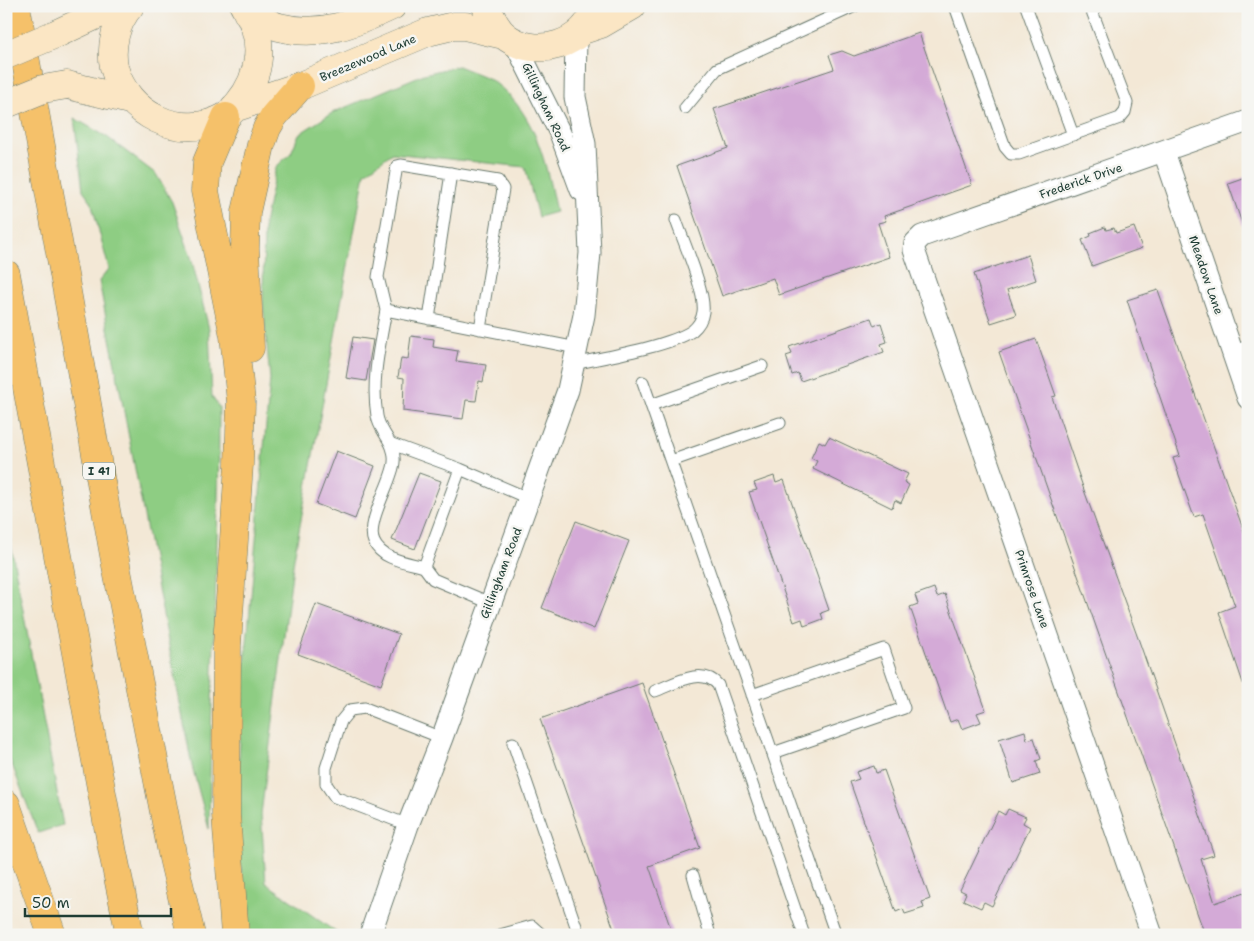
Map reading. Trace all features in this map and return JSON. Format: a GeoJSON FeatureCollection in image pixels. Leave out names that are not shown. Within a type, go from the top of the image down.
{"type":"FeatureCollection","features":[{"type":"Feature","properties":{"kind":"highway","name":"I 41"},"geometry":{"type":"LineString","coordinates":[[16,6],[114,555],[173,858],[191,935]]}},
{"type":"Feature","properties":{"kind":"highway"},"geometry":{"type":"LineString","coordinates":[[239,464],[248,420],[251,361],[245,249],[246,212],[261,145],[267,128],[274,116],[300,86]]}},
{"type":"Feature","properties":{"kind":"highway"},"geometry":{"type":"LineString","coordinates":[[230,112],[207,162],[205,190],[234,336],[241,402],[227,654],[226,815],[235,935]]}},
{"type":"Feature","properties":{"kind":"highway"},"geometry":{"type":"LineString","coordinates":[[6,274],[113,853],[130,935]]}},
{"type":"Feature","properties":{"kind":"highway"},"geometry":{"type":"LineString","coordinates":[[6,804],[52,935]]}},
{"type":"Feature","properties":{"kind":"main road"},"geometry":{"type":"LineString","coordinates":[[6,55],[116,6]]}},
{"type":"Feature","properties":{"kind":"main road"},"geometry":{"type":"LineString","coordinates":[[129,100],[118,80],[112,57],[115,34],[124,13],[130,6]]}},
{"type":"Feature","properties":{"kind":"main road"},"geometry":{"type":"LineString","coordinates":[[246,9],[277,26],[302,32],[330,30],[364,20],[392,6]]}},
{"type":"Feature","properties":{"kind":"main road"},"geometry":{"type":"LineString","coordinates":[[486,6],[492,20],[509,38]]}},
{"type":"Feature","properties":{"kind":"main road"},"geometry":{"type":"LineString","coordinates":[[579,33],[594,15],[596,6]]}},
{"type":"Feature","properties":{"kind":"main road"},"geometry":{"type":"LineString","coordinates":[[579,33],[601,24],[632,6]]}},
{"type":"Feature","properties":{"kind":"main road"},"geometry":{"type":"LineString","coordinates":[[230,112],[248,92],[258,66],[260,52],[256,31],[246,9]]}},
{"type":"Feature","properties":{"kind":"main road","name":"Breezewood Lane"},"geometry":{"type":"LineString","coordinates":[[129,100],[148,116],[171,124],[193,126],[300,86],[428,32],[444,28],[465,26],[530,46],[546,48],[562,44],[579,33]]}},
{"type":"Feature","properties":{"kind":"main road"},"geometry":{"type":"LineString","coordinates":[[6,104],[43,90],[67,85],[129,100]]}},
{"type":"Feature","properties":{"kind":"street","name":"Gillingham Road"},"geometry":{"type":"LineString","coordinates":[[370,935],[408,825],[530,499],[568,390],[576,356],[584,314],[590,253],[586,202],[585,144],[575,97],[579,33]]}},
{"type":"Feature","properties":{"kind":"street","name":"Gillingham Road"},"geometry":{"type":"LineString","coordinates":[[509,38],[560,133],[586,202]]}},
{"type":"Feature","properties":{"kind":"street","name":"Frederick Drive"},"geometry":{"type":"LineString","coordinates":[[915,243],[922,236],[1248,121]]}},
{"type":"Feature","properties":{"kind":"street","name":"Meadow Lane"},"geometry":{"type":"LineString","coordinates":[[1164,152],[1240,349],[1248,398]]}},
{"type":"Feature","properties":{"kind":"street","name":"Primrose Lane"},"geometry":{"type":"LineString","coordinates":[[915,243],[916,257],[1152,935]]}},
{"type":"Feature","properties":{"kind":"lane"},"geometry":{"type":"LineString","coordinates":[[686,108],[717,69],[856,6]]}},
{"type":"Feature","properties":{"kind":"lane"},"geometry":{"type":"LineString","coordinates":[[955,6],[1005,147],[1012,154],[1019,154],[1120,118],[1125,112],[1127,103],[1090,6]]}},
{"type":"Feature","properties":{"kind":"lane"},"geometry":{"type":"LineString","coordinates":[[1026,6],[1073,135]]}},
{"type":"Feature","properties":{"kind":"lane"},"geometry":{"type":"LineString","coordinates":[[480,329],[503,189],[498,181],[401,165],[395,170],[378,277],[386,310],[374,386],[377,419],[392,444],[394,462],[382,492],[372,532],[373,540],[378,549],[388,557],[424,568],[433,579],[490,603]]}},
{"type":"Feature","properties":{"kind":"lane"},"geometry":{"type":"LineString","coordinates":[[429,319],[451,173]]}},
{"type":"Feature","properties":{"kind":"lane"},"geometry":{"type":"LineString","coordinates":[[386,310],[480,329],[576,356],[654,345],[691,331],[700,323],[704,311],[701,294],[676,220]]}},
{"type":"Feature","properties":{"kind":"lane"},"geometry":{"type":"LineString","coordinates":[[652,405],[762,366]]}},
{"type":"Feature","properties":{"kind":"lane"},"geometry":{"type":"LineString","coordinates":[[643,382],[836,935]]}},
{"type":"Feature","properties":{"kind":"lane"},"geometry":{"type":"LineString","coordinates":[[671,460],[780,423]]}},
{"type":"Feature","properties":{"kind":"lane"},"geometry":{"type":"LineString","coordinates":[[392,444],[460,469],[530,499]]}},
{"type":"Feature","properties":{"kind":"lane"},"geometry":{"type":"LineString","coordinates":[[424,568],[460,469]]}},
{"type":"Feature","properties":{"kind":"lane"},"geometry":{"type":"LineString","coordinates":[[752,695],[884,649],[904,708],[773,754]]}},
{"type":"Feature","properties":{"kind":"lane"},"geometry":{"type":"LineString","coordinates":[[655,691],[701,675],[713,679],[718,685],[804,935]]}},
{"type":"Feature","properties":{"kind":"lane"},"geometry":{"type":"LineString","coordinates":[[408,825],[335,796],[326,784],[326,768],[341,721],[350,710],[365,708],[442,738]]}},
{"type":"Feature","properties":{"kind":"lane"},"geometry":{"type":"LineString","coordinates":[[513,743],[579,935]]}},
{"type":"Feature","properties":{"kind":"lane"},"geometry":{"type":"LineString","coordinates":[[693,875],[710,935]]}},
{"type":"Feature","properties":{"kind":"lane"},"geometry":{"type":"LineString","coordinates":[[500,935],[532,926],[542,935]]}},
{"type":"Feature","properties":{"kind":"green space"},"geometry":{"type":"Polygon","coordinates":[[[458,66],[494,82],[509,95],[520,109],[530,125],[543,158],[556,212],[538,217],[525,167],[392,153],[365,173],[294,558],[261,814],[266,883],[340,935],[248,935],[238,836],[239,758],[245,665],[270,379],[263,303],[264,224],[276,167],[291,153],[299,134],[332,113],[424,74],[458,66]]]}},
{"type":"Feature","properties":{"kind":"green space"},"geometry":{"type":"Polygon","coordinates":[[[74,118],[107,137],[156,174],[172,202],[191,257],[209,329],[212,397],[219,407],[218,513],[209,829],[192,766],[99,281],[109,269],[91,201],[83,190],[74,118]]]}},
{"type":"Feature","properties":{"kind":"green space"},"geometry":{"type":"Polygon","coordinates":[[[6,519],[63,825],[38,833],[6,749],[6,519]]]}},
{"type":"Feature","properties":{"kind":"building"},"geometry":{"type":"Polygon","coordinates":[[[919,33],[972,185],[884,216],[886,221],[878,223],[889,257],[779,295],[773,278],[722,296],[677,166],[728,148],[714,109],[834,69],[829,55],[842,51],[854,56],[919,33]]]}},
{"type":"Feature","properties":{"kind":"building"},"geometry":{"type":"Polygon","coordinates":[[[1248,176],[1248,232],[1245,232],[1228,183],[1248,176]]]}},
{"type":"Feature","properties":{"kind":"building"},"geometry":{"type":"Polygon","coordinates":[[[1105,227],[1106,230],[1114,228],[1116,233],[1134,227],[1142,248],[1092,266],[1082,240],[1091,236],[1090,233],[1105,227]]]}},
{"type":"Feature","properties":{"kind":"building"},"geometry":{"type":"Polygon","coordinates":[[[1028,255],[1036,280],[1007,290],[1016,315],[991,323],[974,274],[1028,255]]]}},
{"type":"Feature","properties":{"kind":"building"},"geometry":{"type":"Polygon","coordinates":[[[1158,290],[1248,543],[1248,688],[1245,689],[1219,612],[1235,606],[1203,514],[1194,517],[1173,458],[1180,456],[1127,300],[1158,290]]]}},
{"type":"Feature","properties":{"kind":"building"},"geometry":{"type":"Polygon","coordinates":[[[871,318],[874,326],[881,323],[887,342],[881,344],[884,352],[801,381],[798,373],[792,375],[786,356],[792,354],[789,347],[871,318]]]}},
{"type":"Feature","properties":{"kind":"building"},"geometry":{"type":"Polygon","coordinates":[[[411,336],[434,339],[433,347],[458,351],[456,361],[486,365],[483,382],[479,381],[476,401],[466,400],[463,419],[403,411],[404,378],[398,377],[401,358],[408,359],[411,336]]]}},
{"type":"Feature","properties":{"kind":"building"},"geometry":{"type":"Polygon","coordinates":[[[353,337],[373,340],[366,381],[346,378],[353,337]]]}},
{"type":"Feature","properties":{"kind":"building"},"geometry":{"type":"Polygon","coordinates":[[[1036,339],[1056,396],[1052,397],[1084,490],[1214,855],[1201,859],[1215,903],[1244,893],[1248,903],[1248,931],[1236,935],[1205,935],[999,352],[1036,339]]]}},
{"type":"Feature","properties":{"kind":"building"},"geometry":{"type":"Polygon","coordinates":[[[829,437],[908,474],[904,482],[909,485],[901,503],[895,500],[892,508],[813,469],[817,461],[811,458],[819,441],[825,444],[829,437]]]}},
{"type":"Feature","properties":{"kind":"building"},"geometry":{"type":"Polygon","coordinates":[[[336,451],[375,466],[355,519],[316,504],[336,451]]]}},
{"type":"Feature","properties":{"kind":"building"},"geometry":{"type":"Polygon","coordinates":[[[419,473],[441,481],[415,549],[392,540],[419,473]]]}},
{"type":"Feature","properties":{"kind":"building"},"geometry":{"type":"Polygon","coordinates":[[[774,476],[776,483],[784,480],[829,610],[821,613],[823,619],[804,626],[802,619],[794,622],[749,492],[757,490],[754,483],[774,476]]]}},
{"type":"Feature","properties":{"kind":"building"},"geometry":{"type":"Polygon","coordinates":[[[576,521],[629,541],[594,629],[542,608],[576,521]]]}},
{"type":"Feature","properties":{"kind":"building"},"geometry":{"type":"Polygon","coordinates":[[[934,588],[937,597],[945,594],[986,710],[977,713],[981,722],[962,729],[958,719],[950,722],[910,607],[918,604],[915,595],[934,588]]]}},
{"type":"Feature","properties":{"kind":"building"},"geometry":{"type":"Polygon","coordinates":[[[316,604],[399,634],[381,685],[298,654],[316,604]]]}},
{"type":"Feature","properties":{"kind":"building"},"geometry":{"type":"Polygon","coordinates":[[[642,683],[700,848],[649,866],[673,935],[616,935],[540,719],[642,683]]]}},
{"type":"Feature","properties":{"kind":"building"},"geometry":{"type":"Polygon","coordinates":[[[1025,731],[1027,740],[1034,738],[1041,759],[1036,761],[1040,774],[1013,783],[999,739],[1025,731]]]}},
{"type":"Feature","properties":{"kind":"building"},"geometry":{"type":"Polygon","coordinates":[[[874,766],[876,773],[884,770],[930,899],[922,902],[924,908],[905,914],[903,909],[896,912],[850,782],[859,779],[856,772],[874,766]]]}},
{"type":"Feature","properties":{"kind":"building"},"geometry":{"type":"Polygon","coordinates":[[[1008,809],[1026,817],[1023,823],[1030,827],[992,906],[984,902],[981,908],[963,900],[966,893],[960,890],[998,811],[1005,815],[1008,809]]]}}]}
